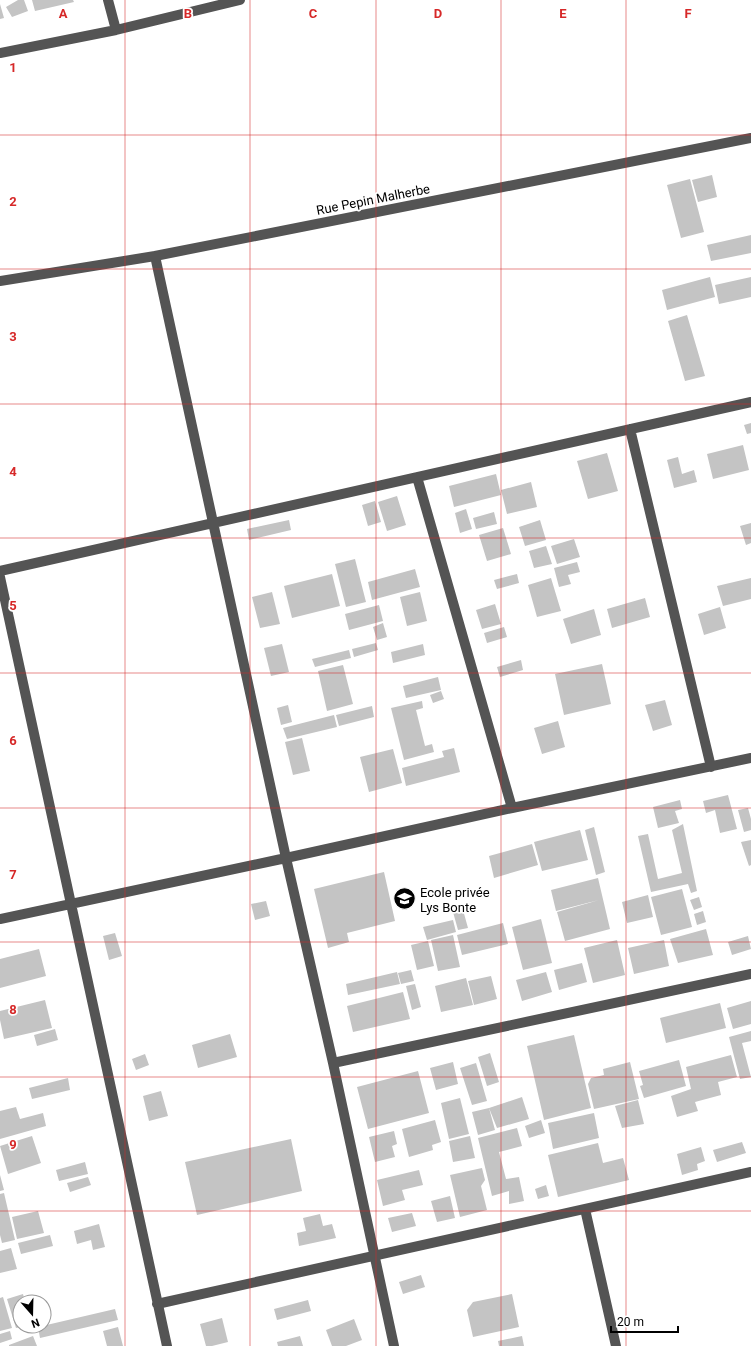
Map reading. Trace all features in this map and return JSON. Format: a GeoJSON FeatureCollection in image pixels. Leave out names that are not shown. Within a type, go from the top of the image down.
{"type":"FeatureCollection","features":[{"type":"Feature","properties":{"kind":"street"},"geometry":{"type":"LineString","coordinates":[[108,0],[116,30]]}},
{"type":"Feature","properties":{"kind":"street"},"geometry":{"type":"LineString","coordinates":[[0,53],[116,30],[240,0]]}},
{"type":"Feature","properties":{"kind":"street","name":"Rue Pepin Malherbe"},"geometry":{"type":"LineString","coordinates":[[0,281],[155,256],[751,138]]}},
{"type":"Feature","properties":{"kind":"street"},"geometry":{"type":"LineString","coordinates":[[155,256],[212,523],[333,1063],[394,1346]]}},
{"type":"Feature","properties":{"kind":"street"},"geometry":{"type":"LineString","coordinates":[[0,571],[751,402]]}},
{"type":"Feature","properties":{"kind":"street"},"geometry":{"type":"LineString","coordinates":[[630,429],[711,767]]}},
{"type":"Feature","properties":{"kind":"street"},"geometry":{"type":"LineString","coordinates":[[417,477],[512,808]]}},
{"type":"Feature","properties":{"kind":"street"},"geometry":{"type":"LineString","coordinates":[[0,577],[167,1346]]}},
{"type":"Feature","properties":{"kind":"street"},"geometry":{"type":"LineString","coordinates":[[0,919],[512,808],[751,758]]}},
{"type":"Feature","properties":{"kind":"street"},"geometry":{"type":"LineString","coordinates":[[333,1063],[751,974]]}},
{"type":"Feature","properties":{"kind":"street"},"geometry":{"type":"LineString","coordinates":[[157,1304],[751,1172]]}},
{"type":"Feature","properties":{"kind":"street"},"geometry":{"type":"LineString","coordinates":[[585,1209],[616,1346]]}},
{"type":"Feature","properties":{"kind":"building"},"geometry":{"type":"Polygon","coordinates":[[[18,0],[24,0],[28,11],[12,17],[6,7],[18,0]]]}},
{"type":"Feature","properties":{"kind":"building"},"geometry":{"type":"Polygon","coordinates":[[[32,0],[73,0],[74,2],[35,11],[32,0]]]}},
{"type":"Feature","properties":{"kind":"building"},"geometry":{"type":"Polygon","coordinates":[[[0,4],[4,18],[0,19],[0,4]]]}},
{"type":"Feature","properties":{"kind":"building"},"geometry":{"type":"Polygon","coordinates":[[[712,175],[717,197],[698,202],[692,180],[712,175]]]}},
{"type":"Feature","properties":{"kind":"building"},"geometry":{"type":"Polygon","coordinates":[[[690,179],[704,232],[681,238],[667,185],[690,179]]]}},
{"type":"Feature","properties":{"kind":"building"},"geometry":{"type":"Polygon","coordinates":[[[751,235],[751,253],[711,261],[707,245],[751,235]]]}},
{"type":"Feature","properties":{"kind":"building"},"geometry":{"type":"Polygon","coordinates":[[[710,277],[715,297],[667,310],[662,290],[710,277]]]}},
{"type":"Feature","properties":{"kind":"building"},"geometry":{"type":"Polygon","coordinates":[[[751,277],[751,297],[719,304],[715,285],[751,277]]]}},
{"type":"Feature","properties":{"kind":"building"},"geometry":{"type":"Polygon","coordinates":[[[687,315],[705,376],[685,381],[668,321],[687,315]]]}},
{"type":"Feature","properties":{"kind":"building"},"geometry":{"type":"Polygon","coordinates":[[[751,423],[751,433],[747,434],[744,425],[751,423]]]}},
{"type":"Feature","properties":{"kind":"building"},"geometry":{"type":"Polygon","coordinates":[[[743,445],[749,470],[713,479],[707,454],[743,445]]]}},
{"type":"Feature","properties":{"kind":"building"},"geometry":{"type":"Polygon","coordinates":[[[607,453],[618,491],[588,499],[577,461],[607,453]]]}},
{"type":"Feature","properties":{"kind":"building"},"geometry":{"type":"Polygon","coordinates":[[[678,457],[682,474],[694,470],[697,482],[674,488],[667,460],[678,457]]]}},
{"type":"Feature","properties":{"kind":"building"},"geometry":{"type":"Polygon","coordinates":[[[496,474],[501,495],[454,507],[449,486],[496,474]]]}},
{"type":"Feature","properties":{"kind":"building"},"geometry":{"type":"Polygon","coordinates":[[[531,482],[537,507],[507,514],[501,490],[531,482]]]}},
{"type":"Feature","properties":{"kind":"building"},"geometry":{"type":"Polygon","coordinates":[[[397,496],[406,525],[387,531],[378,502],[397,496]]]}},
{"type":"Feature","properties":{"kind":"building"},"geometry":{"type":"Polygon","coordinates":[[[375,501],[381,522],[368,526],[362,505],[375,501]]]}},
{"type":"Feature","properties":{"kind":"building"},"geometry":{"type":"Polygon","coordinates":[[[466,509],[472,529],[460,533],[455,513],[466,509]]]}},
{"type":"Feature","properties":{"kind":"building"},"geometry":{"type":"Polygon","coordinates":[[[494,512],[497,524],[476,529],[473,518],[494,512]]]}},
{"type":"Feature","properties":{"kind":"building"},"geometry":{"type":"Polygon","coordinates":[[[289,520],[291,530],[249,540],[247,529],[289,520]]]}},
{"type":"Feature","properties":{"kind":"building"},"geometry":{"type":"Polygon","coordinates":[[[540,520],[546,540],[525,546],[519,527],[540,520]]]}},
{"type":"Feature","properties":{"kind":"building"},"geometry":{"type":"Polygon","coordinates":[[[751,523],[751,543],[746,545],[740,526],[751,523]]]}},
{"type":"Feature","properties":{"kind":"building"},"geometry":{"type":"Polygon","coordinates":[[[503,528],[511,554],[487,561],[479,535],[503,528]]]}},
{"type":"Feature","properties":{"kind":"building"},"geometry":{"type":"Polygon","coordinates":[[[574,539],[580,557],[557,564],[551,546],[574,539]]]}},
{"type":"Feature","properties":{"kind":"building"},"geometry":{"type":"Polygon","coordinates":[[[546,546],[552,564],[534,568],[529,551],[546,546]]]}},
{"type":"Feature","properties":{"kind":"building"},"geometry":{"type":"Polygon","coordinates":[[[355,559],[366,602],[346,607],[335,564],[355,559]]]}},
{"type":"Feature","properties":{"kind":"building"},"geometry":{"type":"Polygon","coordinates":[[[577,562],[580,572],[568,575],[571,584],[559,587],[554,568],[577,562]]]}},
{"type":"Feature","properties":{"kind":"building"},"geometry":{"type":"Polygon","coordinates":[[[415,569],[420,587],[372,600],[368,582],[415,569]]]}},
{"type":"Feature","properties":{"kind":"building"},"geometry":{"type":"Polygon","coordinates":[[[332,574],[340,606],[292,618],[284,586],[332,574]]]}},
{"type":"Feature","properties":{"kind":"building"},"geometry":{"type":"Polygon","coordinates":[[[517,574],[519,583],[497,589],[494,580],[517,574]]]}},
{"type":"Feature","properties":{"kind":"building"},"geometry":{"type":"Polygon","coordinates":[[[551,578],[561,611],[537,617],[528,585],[551,578]]]}},
{"type":"Feature","properties":{"kind":"building"},"geometry":{"type":"Polygon","coordinates":[[[751,578],[751,599],[723,606],[717,586],[751,578]]]}},
{"type":"Feature","properties":{"kind":"building"},"geometry":{"type":"Polygon","coordinates":[[[272,592],[280,624],[260,628],[252,597],[272,592]]]}},
{"type":"Feature","properties":{"kind":"building"},"geometry":{"type":"Polygon","coordinates":[[[420,592],[427,621],[407,626],[400,597],[420,592]]]}},
{"type":"Feature","properties":{"kind":"building"},"geometry":{"type":"Polygon","coordinates":[[[645,598],[650,617],[612,628],[607,609],[645,598]]]}},
{"type":"Feature","properties":{"kind":"building"},"geometry":{"type":"Polygon","coordinates":[[[495,604],[501,624],[482,629],[476,610],[495,604]]]}},
{"type":"Feature","properties":{"kind":"building"},"geometry":{"type":"Polygon","coordinates":[[[379,605],[383,621],[349,630],[345,614],[379,605]]]}},
{"type":"Feature","properties":{"kind":"building"},"geometry":{"type":"Polygon","coordinates":[[[720,607],[726,628],[704,635],[698,614],[720,607]]]}},
{"type":"Feature","properties":{"kind":"building"},"geometry":{"type":"Polygon","coordinates":[[[594,609],[601,635],[571,644],[563,619],[594,609]]]}},
{"type":"Feature","properties":{"kind":"building"},"geometry":{"type":"Polygon","coordinates":[[[383,623],[387,637],[377,640],[373,627],[383,623]]]}},
{"type":"Feature","properties":{"kind":"building"},"geometry":{"type":"Polygon","coordinates":[[[504,627],[507,637],[487,643],[484,633],[504,627]]]}},
{"type":"Feature","properties":{"kind":"building"},"geometry":{"type":"Polygon","coordinates":[[[376,643],[378,650],[354,657],[352,649],[376,643]]]}},
{"type":"Feature","properties":{"kind":"building"},"geometry":{"type":"Polygon","coordinates":[[[282,644],[289,672],[271,676],[264,648],[282,644]]]}},
{"type":"Feature","properties":{"kind":"building"},"geometry":{"type":"Polygon","coordinates":[[[423,644],[425,655],[393,663],[391,652],[423,644]]]}},
{"type":"Feature","properties":{"kind":"building"},"geometry":{"type":"Polygon","coordinates":[[[349,650],[351,658],[315,667],[312,659],[349,650]]]}},
{"type":"Feature","properties":{"kind":"building"},"geometry":{"type":"Polygon","coordinates":[[[521,660],[523,670],[500,677],[497,667],[521,660]]]}},
{"type":"Feature","properties":{"kind":"building"},"geometry":{"type":"Polygon","coordinates":[[[602,664],[611,704],[564,715],[555,674],[602,664]]]}},
{"type":"Feature","properties":{"kind":"building"},"geometry":{"type":"Polygon","coordinates":[[[343,665],[353,704],[327,711],[318,671],[343,665]]]}},
{"type":"Feature","properties":{"kind":"building"},"geometry":{"type":"Polygon","coordinates":[[[438,677],[441,690],[406,698],[403,686],[438,677]]]}},
{"type":"Feature","properties":{"kind":"building"},"geometry":{"type":"Polygon","coordinates":[[[441,691],[444,699],[433,703],[430,695],[441,691]]]}},
{"type":"Feature","properties":{"kind":"building"},"geometry":{"type":"Polygon","coordinates":[[[665,700],[672,725],[653,731],[645,705],[665,700]]]}},
{"type":"Feature","properties":{"kind":"building"},"geometry":{"type":"Polygon","coordinates":[[[422,701],[423,708],[416,710],[425,746],[432,744],[434,752],[404,760],[391,708],[422,701]]]}},
{"type":"Feature","properties":{"kind":"building"},"geometry":{"type":"Polygon","coordinates":[[[288,705],[292,722],[281,725],[277,708],[288,705]]]}},
{"type":"Feature","properties":{"kind":"building"},"geometry":{"type":"Polygon","coordinates":[[[372,706],[374,717],[339,726],[336,715],[372,706]]]}},
{"type":"Feature","properties":{"kind":"building"},"geometry":{"type":"Polygon","coordinates":[[[334,715],[337,727],[287,739],[283,728],[334,715]]]}},
{"type":"Feature","properties":{"kind":"building"},"geometry":{"type":"Polygon","coordinates":[[[558,721],[565,747],[542,754],[534,728],[558,721]]]}},
{"type":"Feature","properties":{"kind":"building"},"geometry":{"type":"Polygon","coordinates":[[[302,738],[310,771],[293,775],[285,742],[302,738]]]}},
{"type":"Feature","properties":{"kind":"building"},"geometry":{"type":"Polygon","coordinates":[[[454,748],[460,772],[406,786],[402,768],[444,757],[442,751],[454,748]]]}},
{"type":"Feature","properties":{"kind":"building"},"geometry":{"type":"Polygon","coordinates":[[[393,749],[402,783],[369,792],[360,757],[393,749]]]}},
{"type":"Feature","properties":{"kind":"building"},"geometry":{"type":"Polygon","coordinates":[[[728,795],[737,829],[720,833],[715,810],[706,813],[703,801],[728,795]]]}},
{"type":"Feature","properties":{"kind":"building"},"geometry":{"type":"Polygon","coordinates":[[[680,800],[682,809],[675,811],[679,823],[658,828],[653,807],[680,800]]]}},
{"type":"Feature","properties":{"kind":"building"},"geometry":{"type":"Polygon","coordinates":[[[748,808],[751,819],[751,830],[744,832],[738,810],[748,808]]]}},
{"type":"Feature","properties":{"kind":"building"},"geometry":{"type":"Polygon","coordinates":[[[683,824],[697,891],[691,893],[688,884],[651,892],[638,836],[648,834],[658,879],[682,873],[672,830],[683,824]]]}},
{"type":"Feature","properties":{"kind":"building"},"geometry":{"type":"Polygon","coordinates":[[[594,827],[605,872],[596,875],[585,830],[594,827]]]}},
{"type":"Feature","properties":{"kind":"building"},"geometry":{"type":"Polygon","coordinates":[[[580,830],[588,860],[542,871],[534,842],[580,830]]]}},
{"type":"Feature","properties":{"kind":"building"},"geometry":{"type":"Polygon","coordinates":[[[751,840],[751,865],[749,866],[741,842],[751,840]]]}},
{"type":"Feature","properties":{"kind":"building"},"geometry":{"type":"Polygon","coordinates":[[[532,844],[538,865],[494,878],[489,856],[532,844]]]}},
{"type":"Feature","properties":{"kind":"building"},"geometry":{"type":"Polygon","coordinates":[[[384,872],[395,921],[347,933],[349,942],[328,948],[314,889],[384,872]]]}},
{"type":"Feature","properties":{"kind":"building"},"geometry":{"type":"Polygon","coordinates":[[[598,878],[610,929],[565,941],[557,912],[599,900],[556,911],[551,890],[598,878]]]}},
{"type":"Feature","properties":{"kind":"building"},"geometry":{"type":"Polygon","coordinates":[[[682,889],[692,927],[661,935],[651,897],[682,889]]]}},
{"type":"Feature","properties":{"kind":"building"},"geometry":{"type":"Polygon","coordinates":[[[648,895],[653,917],[627,923],[622,902],[648,895]]]}},
{"type":"Feature","properties":{"kind":"building"},"geometry":{"type":"Polygon","coordinates":[[[699,897],[702,907],[694,910],[690,900],[699,897]]]}},
{"type":"Feature","properties":{"kind":"building"},"geometry":{"type":"Polygon","coordinates":[[[266,901],[270,916],[255,920],[251,904],[266,901]]]}},
{"type":"Feature","properties":{"kind":"building"},"geometry":{"type":"Polygon","coordinates":[[[463,910],[468,928],[458,930],[453,912],[463,910]]]}},
{"type":"Feature","properties":{"kind":"building"},"geometry":{"type":"Polygon","coordinates":[[[703,911],[706,922],[697,925],[694,914],[703,911]]]}},
{"type":"Feature","properties":{"kind":"building"},"geometry":{"type":"Polygon","coordinates":[[[541,919],[552,963],[523,970],[512,927],[541,919]]]}},
{"type":"Feature","properties":{"kind":"building"},"geometry":{"type":"Polygon","coordinates":[[[453,920],[456,932],[427,940],[423,927],[453,920]]]}},
{"type":"Feature","properties":{"kind":"building"},"geometry":{"type":"Polygon","coordinates":[[[503,923],[508,944],[462,955],[457,935],[503,923]]]}},
{"type":"Feature","properties":{"kind":"building"},"geometry":{"type":"Polygon","coordinates":[[[706,929],[713,955],[678,963],[670,939],[706,929]]]}},
{"type":"Feature","properties":{"kind":"building"},"geometry":{"type":"Polygon","coordinates":[[[115,933],[122,956],[109,960],[103,936],[115,933]]]}},
{"type":"Feature","properties":{"kind":"building"},"geometry":{"type":"Polygon","coordinates":[[[453,935],[460,967],[438,971],[431,940],[453,935]]]}},
{"type":"Feature","properties":{"kind":"building"},"geometry":{"type":"Polygon","coordinates":[[[748,936],[751,949],[732,955],[728,942],[748,936]]]}},
{"type":"Feature","properties":{"kind":"building"},"geometry":{"type":"Polygon","coordinates":[[[617,940],[625,975],[593,983],[584,948],[617,940]]]}},
{"type":"Feature","properties":{"kind":"building"},"geometry":{"type":"Polygon","coordinates":[[[664,940],[669,966],[634,974],[628,948],[664,940]]]}},
{"type":"Feature","properties":{"kind":"building"},"geometry":{"type":"Polygon","coordinates":[[[428,941],[434,966],[417,970],[411,945],[428,941]]]}},
{"type":"Feature","properties":{"kind":"building"},"geometry":{"type":"Polygon","coordinates":[[[39,949],[46,976],[0,988],[0,959],[39,949]]]}},
{"type":"Feature","properties":{"kind":"building"},"geometry":{"type":"Polygon","coordinates":[[[582,963],[587,982],[559,990],[554,970],[582,963]]]}},
{"type":"Feature","properties":{"kind":"building"},"geometry":{"type":"Polygon","coordinates":[[[411,970],[414,981],[401,984],[398,973],[411,970]]]}},
{"type":"Feature","properties":{"kind":"building"},"geometry":{"type":"Polygon","coordinates":[[[397,972],[400,984],[348,995],[346,984],[397,972]]]}},
{"type":"Feature","properties":{"kind":"building"},"geometry":{"type":"Polygon","coordinates":[[[546,972],[552,992],[522,1001],[516,980],[546,972]]]}},
{"type":"Feature","properties":{"kind":"building"},"geometry":{"type":"Polygon","coordinates":[[[491,976],[497,999],[474,1005],[468,981],[491,976]]]}},
{"type":"Feature","properties":{"kind":"building"},"geometry":{"type":"Polygon","coordinates":[[[466,978],[473,1005],[441,1012],[435,986],[466,978]]]}},
{"type":"Feature","properties":{"kind":"building"},"geometry":{"type":"Polygon","coordinates":[[[415,984],[421,1007],[412,1010],[406,986],[415,984]]]}},
{"type":"Feature","properties":{"kind":"building"},"geometry":{"type":"Polygon","coordinates":[[[403,992],[410,1019],[353,1032],[347,1006],[403,992]]]}},
{"type":"Feature","properties":{"kind":"building"},"geometry":{"type":"Polygon","coordinates":[[[45,1000],[52,1028],[4,1039],[0,1020],[0,1011],[45,1000]]]}},
{"type":"Feature","properties":{"kind":"building"},"geometry":{"type":"Polygon","coordinates":[[[751,1001],[751,1024],[733,1029],[727,1008],[751,1001]]]}},
{"type":"Feature","properties":{"kind":"building"},"geometry":{"type":"Polygon","coordinates":[[[720,1003],[726,1028],[666,1043],[660,1018],[720,1003]]]}},
{"type":"Feature","properties":{"kind":"building"},"geometry":{"type":"Polygon","coordinates":[[[55,1029],[58,1040],[37,1046],[34,1035],[55,1029]]]}},
{"type":"Feature","properties":{"kind":"building"},"geometry":{"type":"Polygon","coordinates":[[[751,1031],[751,1041],[742,1043],[751,1077],[740,1079],[729,1037],[751,1031]]]}},
{"type":"Feature","properties":{"kind":"building"},"geometry":{"type":"Polygon","coordinates":[[[230,1034],[237,1057],[198,1068],[192,1045],[230,1034]]]}},
{"type":"Feature","properties":{"kind":"building"},"geometry":{"type":"Polygon","coordinates":[[[574,1035],[591,1108],[544,1120],[527,1046],[574,1035]]]}},
{"type":"Feature","properties":{"kind":"building"},"geometry":{"type":"Polygon","coordinates":[[[490,1053],[499,1082],[487,1086],[478,1057],[490,1053]]]}},
{"type":"Feature","properties":{"kind":"building"},"geometry":{"type":"Polygon","coordinates":[[[145,1054],[149,1065],[136,1070],[132,1059],[145,1054]]]}},
{"type":"Feature","properties":{"kind":"building"},"geometry":{"type":"Polygon","coordinates":[[[731,1055],[737,1077],[718,1082],[721,1095],[695,1102],[698,1111],[677,1117],[671,1096],[691,1089],[686,1067],[731,1055]]]}},
{"type":"Feature","properties":{"kind":"building"},"geometry":{"type":"Polygon","coordinates":[[[679,1060],[686,1086],[644,1098],[640,1086],[643,1085],[639,1071],[679,1060]]]}},
{"type":"Feature","properties":{"kind":"building"},"geometry":{"type":"Polygon","coordinates":[[[453,1062],[458,1084],[436,1090],[430,1068],[453,1062]]]}},
{"type":"Feature","properties":{"kind":"building"},"geometry":{"type":"Polygon","coordinates":[[[630,1062],[639,1099],[594,1109],[588,1084],[591,1078],[604,1075],[603,1069],[630,1062]]]}},
{"type":"Feature","properties":{"kind":"building"},"geometry":{"type":"Polygon","coordinates":[[[476,1063],[487,1101],[472,1105],[460,1068],[476,1063]]]}},
{"type":"Feature","properties":{"kind":"building"},"geometry":{"type":"Polygon","coordinates":[[[418,1071],[429,1113],[368,1129],[357,1087],[418,1071]]]}},
{"type":"Feature","properties":{"kind":"building"},"geometry":{"type":"Polygon","coordinates":[[[68,1078],[70,1090],[32,1099],[29,1088],[68,1078]]]}},
{"type":"Feature","properties":{"kind":"building"},"geometry":{"type":"Polygon","coordinates":[[[161,1091],[168,1116],[149,1121],[143,1096],[161,1091]]]}},
{"type":"Feature","properties":{"kind":"building"},"geometry":{"type":"Polygon","coordinates":[[[522,1097],[529,1119],[497,1128],[489,1108],[522,1097]]]}},
{"type":"Feature","properties":{"kind":"building"},"geometry":{"type":"Polygon","coordinates":[[[460,1098],[469,1134],[449,1139],[441,1103],[460,1098]]]}},
{"type":"Feature","properties":{"kind":"building"},"geometry":{"type":"Polygon","coordinates":[[[638,1100],[644,1124],[622,1128],[615,1106],[638,1100]]]}},
{"type":"Feature","properties":{"kind":"building"},"geometry":{"type":"Polygon","coordinates":[[[16,1107],[20,1119],[43,1113],[46,1126],[0,1139],[0,1111],[16,1107]]]}},
{"type":"Feature","properties":{"kind":"building"},"geometry":{"type":"Polygon","coordinates":[[[489,1108],[495,1130],[478,1135],[472,1112],[489,1108]]]}},
{"type":"Feature","properties":{"kind":"building"},"geometry":{"type":"Polygon","coordinates":[[[594,1113],[599,1138],[553,1149],[548,1123],[594,1113]]]}},
{"type":"Feature","properties":{"kind":"building"},"geometry":{"type":"Polygon","coordinates":[[[435,1120],[441,1142],[432,1145],[433,1150],[409,1157],[402,1129],[435,1120]]]}},
{"type":"Feature","properties":{"kind":"building"},"geometry":{"type":"Polygon","coordinates":[[[541,1120],[545,1133],[529,1138],[525,1126],[541,1120]]]}},
{"type":"Feature","properties":{"kind":"building"},"geometry":{"type":"Polygon","coordinates":[[[517,1128],[522,1146],[499,1152],[506,1179],[519,1177],[524,1201],[509,1204],[509,1191],[492,1196],[478,1138],[517,1128]]]}},
{"type":"Feature","properties":{"kind":"building"},"geometry":{"type":"Polygon","coordinates":[[[394,1131],[397,1144],[392,1146],[395,1157],[375,1162],[369,1137],[394,1131]]]}},
{"type":"Feature","properties":{"kind":"building"},"geometry":{"type":"Polygon","coordinates":[[[32,1136],[41,1163],[8,1174],[0,1146],[32,1136]]]}},
{"type":"Feature","properties":{"kind":"building"},"geometry":{"type":"Polygon","coordinates":[[[470,1136],[475,1158],[453,1162],[449,1141],[470,1136]]]}},
{"type":"Feature","properties":{"kind":"building"},"geometry":{"type":"Polygon","coordinates":[[[291,1139],[302,1191],[197,1215],[185,1162],[291,1139]]]}},
{"type":"Feature","properties":{"kind":"building"},"geometry":{"type":"Polygon","coordinates":[[[742,1142],[746,1153],[717,1162],[713,1150],[742,1142]]]}},
{"type":"Feature","properties":{"kind":"building"},"geometry":{"type":"Polygon","coordinates":[[[598,1143],[603,1163],[623,1158],[629,1180],[558,1197],[548,1155],[598,1143]]]}},
{"type":"Feature","properties":{"kind":"building"},"geometry":{"type":"Polygon","coordinates":[[[701,1147],[705,1161],[697,1164],[698,1170],[682,1175],[677,1154],[701,1147]]]}},
{"type":"Feature","properties":{"kind":"building"},"geometry":{"type":"Polygon","coordinates":[[[85,1162],[88,1174],[59,1181],[56,1170],[85,1162]]]}},
{"type":"Feature","properties":{"kind":"building"},"geometry":{"type":"Polygon","coordinates":[[[482,1168],[485,1180],[481,1186],[487,1210],[460,1217],[450,1175],[482,1168]]]}},
{"type":"Feature","properties":{"kind":"building"},"geometry":{"type":"Polygon","coordinates":[[[419,1170],[423,1185],[402,1190],[405,1200],[383,1206],[377,1180],[419,1170]]]}},
{"type":"Feature","properties":{"kind":"building"},"geometry":{"type":"Polygon","coordinates":[[[0,1175],[4,1190],[0,1191],[0,1175]]]}},
{"type":"Feature","properties":{"kind":"building"},"geometry":{"type":"Polygon","coordinates":[[[88,1177],[91,1185],[70,1192],[67,1183],[88,1177]]]}},
{"type":"Feature","properties":{"kind":"building"},"geometry":{"type":"Polygon","coordinates":[[[546,1185],[549,1196],[538,1199],[535,1189],[546,1185]]]}},
{"type":"Feature","properties":{"kind":"building"},"geometry":{"type":"Polygon","coordinates":[[[4,1193],[15,1240],[2,1243],[0,1235],[0,1194],[4,1193]]]}},
{"type":"Feature","properties":{"kind":"building"},"geometry":{"type":"Polygon","coordinates":[[[450,1196],[455,1218],[437,1222],[431,1201],[450,1196]]]}},
{"type":"Feature","properties":{"kind":"building"},"geometry":{"type":"Polygon","coordinates":[[[38,1211],[44,1233],[17,1239],[12,1217],[38,1211]]]}},
{"type":"Feature","properties":{"kind":"building"},"geometry":{"type":"Polygon","coordinates":[[[412,1213],[416,1226],[392,1232],[388,1218],[412,1213]]]}},
{"type":"Feature","properties":{"kind":"building"},"geometry":{"type":"Polygon","coordinates":[[[320,1214],[323,1226],[332,1224],[336,1238],[299,1246],[297,1233],[306,1231],[303,1218],[320,1214]]]}},
{"type":"Feature","properties":{"kind":"building"},"geometry":{"type":"Polygon","coordinates":[[[99,1224],[105,1247],[93,1250],[91,1240],[77,1244],[74,1231],[99,1224]]]}},
{"type":"Feature","properties":{"kind":"building"},"geometry":{"type":"Polygon","coordinates":[[[50,1235],[53,1246],[21,1254],[18,1243],[50,1235]]]}},
{"type":"Feature","properties":{"kind":"building"},"geometry":{"type":"Polygon","coordinates":[[[11,1248],[17,1269],[0,1273],[0,1251],[11,1248]]]}},
{"type":"Feature","properties":{"kind":"building"},"geometry":{"type":"Polygon","coordinates":[[[421,1275],[425,1287],[403,1294],[399,1282],[421,1275]]]}},
{"type":"Feature","properties":{"kind":"building"},"geometry":{"type":"Polygon","coordinates":[[[512,1294],[519,1327],[473,1337],[467,1310],[473,1302],[512,1294]]]}},
{"type":"Feature","properties":{"kind":"building"},"geometry":{"type":"Polygon","coordinates":[[[3,1297],[12,1328],[0,1331],[0,1298],[3,1297]]]}},
{"type":"Feature","properties":{"kind":"building"},"geometry":{"type":"Polygon","coordinates":[[[12,1297],[12,1315],[7,1299],[12,1297]]]}},
{"type":"Feature","properties":{"kind":"building"},"geometry":{"type":"Polygon","coordinates":[[[308,1300],[311,1311],[277,1320],[274,1309],[308,1300]]]}},
{"type":"Feature","properties":{"kind":"building"},"geometry":{"type":"Polygon","coordinates":[[[115,1309],[118,1320],[40,1338],[39,1334],[52,1334],[52,1324],[115,1309]]]}},
{"type":"Feature","properties":{"kind":"building"},"geometry":{"type":"Polygon","coordinates":[[[222,1318],[228,1342],[206,1346],[200,1324],[222,1318]]]}},
{"type":"Feature","properties":{"kind":"building"},"geometry":{"type":"Polygon","coordinates":[[[354,1319],[362,1340],[346,1346],[332,1346],[326,1330],[354,1319]]]}},
{"type":"Feature","properties":{"kind":"building"},"geometry":{"type":"Polygon","coordinates":[[[118,1327],[123,1346],[107,1346],[103,1331],[118,1327]]]}},
{"type":"Feature","properties":{"kind":"building"},"geometry":{"type":"Polygon","coordinates":[[[10,1331],[12,1339],[0,1343],[0,1334],[10,1331]]]}},
{"type":"Feature","properties":{"kind":"building"},"geometry":{"type":"Polygon","coordinates":[[[33,1336],[37,1346],[9,1346],[9,1345],[33,1336]]]}},
{"type":"Feature","properties":{"kind":"building"},"geometry":{"type":"Polygon","coordinates":[[[300,1336],[303,1346],[278,1346],[277,1342],[300,1336]]]}},
{"type":"Feature","properties":{"kind":"building"},"geometry":{"type":"Polygon","coordinates":[[[522,1336],[524,1346],[499,1346],[498,1341],[522,1336]]]}},
{"type":"Feature","properties":{"kind":"place","name":"Ecole privée Lys Bonte"},"geometry":{"type":"Point","coordinates":[404,899]}}]}
